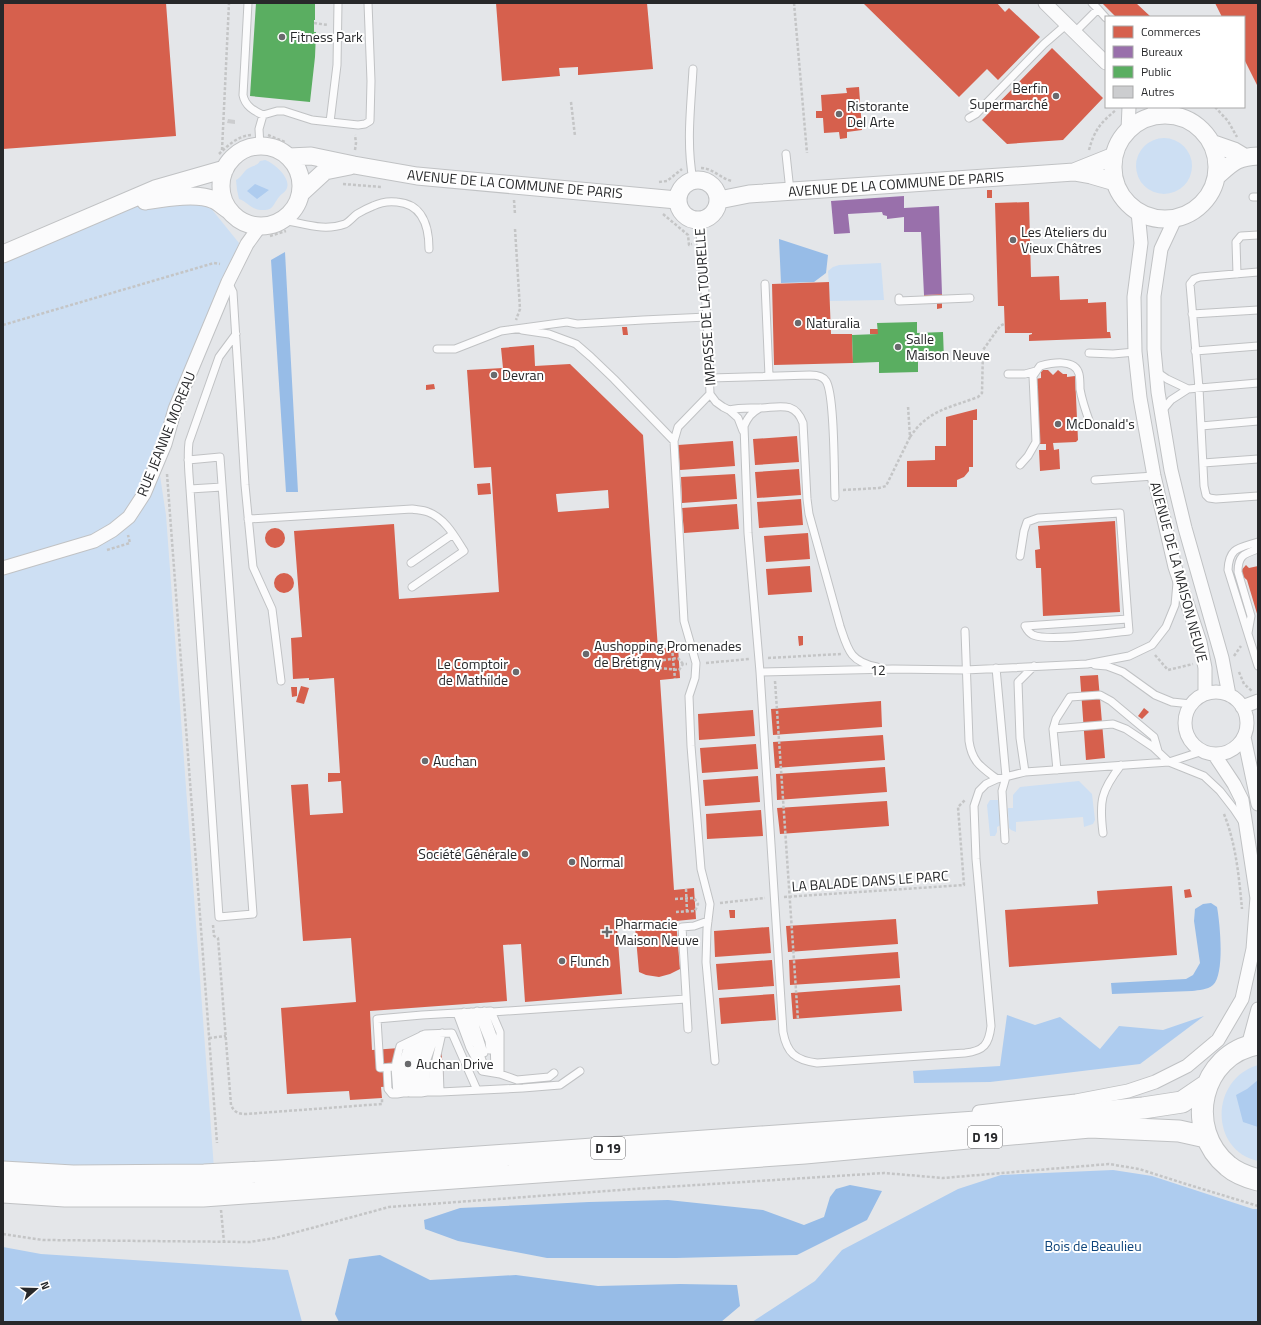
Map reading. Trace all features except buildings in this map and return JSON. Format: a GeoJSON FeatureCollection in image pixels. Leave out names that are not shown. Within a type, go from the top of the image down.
{"type":"FeatureCollection","features":[{"type":"Feature","properties":{"kind":"main road"},"geometry":{"type":"LineString","coordinates":[[1253,1045],[1231,1055],[1217,1068],[1207,1085],[1202,1102],[1202,1120],[1206,1137],[1215,1153],[1228,1166],[1243,1176],[1258,1180]]}},
{"type":"Feature","properties":{"kind":"main road","name":"D 19"},"geometry":{"type":"LineString","coordinates":[[3,1172],[73,1176],[204,1175],[281,1171],[1074,1115],[1143,1108],[1182,1102],[1207,1085]]}},
{"type":"Feature","properties":{"kind":"main road","name":"D 19"},"geometry":{"type":"LineString","coordinates":[[3,1192],[65,1196],[203,1196],[797,1154],[1090,1127],[1179,1131],[1206,1137]]}},
{"type":"Feature","properties":{"kind":"street"},"geometry":{"type":"LineString","coordinates":[[1045,3],[1105,62]]}},
{"type":"Feature","properties":{"kind":"street"},"geometry":{"type":"LineString","coordinates":[[1128,130],[1129,108]]}},
{"type":"Feature","properties":{"kind":"street"},"geometry":{"type":"LineString","coordinates":[[1158,111],[1177,116],[1191,122],[1203,131],[1211,144],[1216,160],[1216,177],[1208,196],[1194,211],[1175,219],[1162,220],[1149,217],[1138,212],[1128,204],[1120,194],[1115,182],[1113,169],[1114,156],[1119,142],[1128,130],[1158,111]]}},
{"type":"Feature","properties":{"kind":"street"},"geometry":{"type":"LineString","coordinates":[[3,254],[155,189],[232,158],[242,151],[254,147],[260,140],[266,146],[278,150],[289,151],[299,174],[301,184],[297,204],[290,213],[289,221],[271,225],[263,232],[238,219],[230,211],[213,200],[197,196],[159,198],[119,205]]}},
{"type":"Feature","properties":{"kind":"street"},"geometry":{"type":"LineString","coordinates":[[1211,144],[1251,156]]}},
{"type":"Feature","properties":{"kind":"street","name":"AVENUE DE LA COMMUNE DE PARIS"},"geometry":{"type":"LineString","coordinates":[[289,151],[311,156],[356,156],[417,176],[677,200]]}},
{"type":"Feature","properties":{"kind":"street","name":"AVENUE DE LA COMMUNE DE PARIS"},"geometry":{"type":"LineString","coordinates":[[300,194],[325,172],[356,156]]}},
{"type":"Feature","properties":{"kind":"street","name":"AVENUE DE LA COMMUNE DE PARIS"},"geometry":{"type":"LineString","coordinates":[[1074,172],[1114,156]]}},
{"type":"Feature","properties":{"kind":"street"},"geometry":{"type":"LineString","coordinates":[[1216,177],[1233,162],[1251,156]]}},
{"type":"Feature","properties":{"kind":"street"},"geometry":{"type":"LineString","coordinates":[[221,162],[221,191],[224,201],[230,211]]}},
{"type":"Feature","properties":{"kind":"street","name":"AVENUE DE LA COMMUNE DE PARIS"},"geometry":{"type":"LineString","coordinates":[[719,200],[749,194],[1074,172],[1115,182]]}},
{"type":"Feature","properties":{"kind":"street"},"geometry":{"type":"LineString","coordinates":[[692,174],[710,184],[716,191],[719,200],[717,208],[713,214],[707,219],[699,221],[691,220],[684,215],[679,208],[677,200],[678,193],[687,183],[692,174]]}},
{"type":"Feature","properties":{"kind":"street","name":"AVENUE DE LA MAISON NEUVE"},"geometry":{"type":"LineString","coordinates":[[1138,212],[1141,243],[1134,297],[1135,352],[1140,398],[1154,476],[1175,567],[1200,642],[1204,668],[1205,694]]}},
{"type":"Feature","properties":{"kind":"street","name":"AVENUE DE LA MAISON NEUVE"},"geometry":{"type":"LineString","coordinates":[[1175,219],[1161,249],[1154,296],[1154,349],[1156,372],[1171,470],[1185,528],[1222,658],[1229,695]]}},
{"type":"Feature","properties":{"kind":"street","name":"RUE JEANNE MOREAU"},"geometry":{"type":"LineString","coordinates":[[3,568],[94,541],[113,530],[129,517],[144,494],[164,444],[174,409],[228,282],[247,244],[263,232]]}},
{"type":"Feature","properties":{"kind":"street"},"geometry":{"type":"LineString","coordinates":[[772,1136],[1076,1100],[1128,1091],[1155,1082],[1187,1066],[1218,1040],[1242,999],[1253,949],[1258,901],[1242,800],[1234,784],[1208,753],[1195,746],[1189,739],[1186,730],[1185,721],[1187,712],[1191,704],[1197,698],[1213,692],[1221,692],[1229,695],[1242,706],[1246,718],[1245,733],[1258,804]]}},
{"type":"Feature","properties":{"kind":"street"},"geometry":{"type":"LineString","coordinates":[[1242,706],[1258,701]]}},
{"type":"Feature","properties":{"kind":"street"},"geometry":{"type":"LineString","coordinates":[[1208,753],[1224,753],[1232,750],[1239,744],[1245,733],[1258,721]]}},
{"type":"Feature","properties":{"kind":"street"},"geometry":{"type":"LineString","coordinates":[[1253,1045],[1258,1009]]}},
{"type":"Feature","properties":{"kind":"lane"},"geometry":{"type":"LineString","coordinates":[[248,3],[243,96],[244,102],[255,112],[263,115],[276,111],[284,111],[312,120],[358,125],[365,124],[370,121],[371,116],[368,3]]}},
{"type":"Feature","properties":{"kind":"lane"},"geometry":{"type":"LineString","coordinates":[[330,122],[338,65],[338,3]]}},
{"type":"Feature","properties":{"kind":"lane"},"geometry":{"type":"LineString","coordinates":[[1092,3],[1105,17]]}},
{"type":"Feature","properties":{"kind":"lane"},"geometry":{"type":"LineString","coordinates":[[969,118],[976,114],[1044,44],[1071,28],[1098,9]]}},
{"type":"Feature","properties":{"kind":"lane"},"geometry":{"type":"LineString","coordinates":[[692,174],[689,128],[693,69]]}},
{"type":"Feature","properties":{"kind":"lane"},"geometry":{"type":"LineString","coordinates":[[260,140],[260,122],[263,115]]}},
{"type":"Feature","properties":{"kind":"lane"},"geometry":{"type":"LineString","coordinates":[[786,154],[790,191]]}},
{"type":"Feature","properties":{"kind":"lane"},"geometry":{"type":"LineString","coordinates":[[289,221],[314,227],[346,224],[357,214],[374,205],[388,201],[401,202],[415,208],[424,221],[429,238],[429,249]]}},
{"type":"Feature","properties":{"kind":"lane","name":"IMPASSE DE LA TOURELLE"},"geometry":{"type":"LineString","coordinates":[[699,221],[707,317],[710,394]]}},
{"type":"Feature","properties":{"kind":"lane"},"geometry":{"type":"LineString","coordinates":[[1237,274],[1236,242],[1241,236],[1258,235]]}},
{"type":"Feature","properties":{"kind":"lane"},"geometry":{"type":"LineString","coordinates":[[1258,272],[1200,276],[1194,279],[1190,284],[1206,495],[1209,498],[1258,496]]}},
{"type":"Feature","properties":{"kind":"lane"},"geometry":{"type":"LineString","coordinates":[[228,282],[233,292],[248,519],[253,567],[272,609],[281,681]]}},
{"type":"Feature","properties":{"kind":"lane"},"geometry":{"type":"LineString","coordinates":[[764,284],[763,330],[769,376]]}},
{"type":"Feature","properties":{"kind":"lane"},"geometry":{"type":"LineString","coordinates":[[899,298],[899,301],[970,298]]}},
{"type":"Feature","properties":{"kind":"lane"},"geometry":{"type":"LineString","coordinates":[[1192,314],[1258,310]]}},
{"type":"Feature","properties":{"kind":"lane"},"geometry":{"type":"LineString","coordinates":[[437,349],[455,349],[468,345],[485,336],[516,326],[567,322],[577,324],[707,317]]}},
{"type":"Feature","properties":{"kind":"lane"},"geometry":{"type":"LineString","coordinates":[[516,326],[549,334],[576,344],[592,357],[674,441]]}},
{"type":"Feature","properties":{"kind":"lane"},"geometry":{"type":"LineString","coordinates":[[188,460],[220,457],[253,914],[219,917],[188,460],[189,442],[219,357],[236,334]]}},
{"type":"Feature","properties":{"kind":"lane"},"geometry":{"type":"LineString","coordinates":[[1195,351],[1258,346]]}},
{"type":"Feature","properties":{"kind":"lane"},"geometry":{"type":"LineString","coordinates":[[1089,353],[1113,354],[1135,352]]}},
{"type":"Feature","properties":{"kind":"lane"},"geometry":{"type":"LineString","coordinates":[[1020,465],[1028,456],[1036,442],[1033,376],[1040,366],[1068,363],[1076,367],[1079,373],[1080,391],[1090,423]]}},
{"type":"Feature","properties":{"kind":"lane"},"geometry":{"type":"LineString","coordinates":[[1008,374],[1025,374],[1036,371]]}},
{"type":"Feature","properties":{"kind":"lane"},"geometry":{"type":"LineString","coordinates":[[1156,372],[1188,389]]}},
{"type":"Feature","properties":{"kind":"lane"},"geometry":{"type":"LineString","coordinates":[[710,378],[810,375],[820,376],[826,381],[831,398],[835,494]]}},
{"type":"Feature","properties":{"kind":"lane"},"geometry":{"type":"LineString","coordinates":[[1161,412],[1172,400],[1188,389],[1258,383]]}},
{"type":"Feature","properties":{"kind":"lane"},"geometry":{"type":"LineString","coordinates":[[715,1061],[706,962],[710,904],[701,869],[689,696],[695,678],[696,663],[684,621],[674,441],[678,427],[710,394],[716,402],[738,418],[742,426],[744,436]]}},
{"type":"Feature","properties":{"kind":"lane"},"geometry":{"type":"LineString","coordinates":[[729,410],[742,407],[760,408],[783,406],[796,410],[800,415],[803,423],[809,514],[840,626],[852,656],[865,665],[893,670]]}},
{"type":"Feature","properties":{"kind":"lane"},"geometry":{"type":"LineString","coordinates":[[760,408],[752,412],[744,426],[748,534],[760,672],[783,1032],[785,1042],[793,1055],[806,1062],[817,1064],[974,1052],[987,1043],[991,1026],[976,859],[974,806],[979,792],[986,784],[997,779],[1025,772],[1169,762],[1208,753]]}},
{"type":"Feature","properties":{"kind":"lane"},"geometry":{"type":"LineString","coordinates":[[1201,426],[1258,421]]}},
{"type":"Feature","properties":{"kind":"lane"},"geometry":{"type":"LineString","coordinates":[[1203,463],[1258,459]]}},
{"type":"Feature","properties":{"kind":"lane"},"geometry":{"type":"LineString","coordinates":[[1096,480],[1154,476]]}},
{"type":"Feature","properties":{"kind":"lane"},"geometry":{"type":"LineString","coordinates":[[190,489],[222,487]]}},
{"type":"Feature","properties":{"kind":"lane"},"geometry":{"type":"LineString","coordinates":[[248,519],[412,509],[428,512],[438,518],[453,534],[464,551],[412,587]]}},
{"type":"Feature","properties":{"kind":"lane"},"geometry":{"type":"LineString","coordinates":[[1020,556],[1027,522],[1038,518],[1120,513],[1130,631],[1080,636],[1038,636],[1030,633],[1025,626],[1128,618]]}},
{"type":"Feature","properties":{"kind":"lane"},"geometry":{"type":"LineString","coordinates":[[411,563],[453,534]]}},
{"type":"Feature","properties":{"kind":"lane"},"geometry":{"type":"LineString","coordinates":[[1258,542],[1235,549],[1228,558],[1228,570],[1258,666]]}},
{"type":"Feature","properties":{"kind":"lane"},"geometry":{"type":"LineString","coordinates":[[1248,635],[1251,616],[1238,572],[1238,565],[1240,558],[1245,553],[1258,549]]}},
{"type":"Feature","properties":{"kind":"lane"},"geometry":{"type":"LineString","coordinates":[[1087,664],[1129,656],[1152,645],[1166,627],[1175,605],[1177,587],[1175,567]]}},
{"type":"Feature","properties":{"kind":"lane"},"geometry":{"type":"LineString","coordinates":[[964,631],[970,753],[978,765],[997,779]]}},
{"type":"Feature","properties":{"kind":"lane"},"geometry":{"type":"LineString","coordinates":[[1087,664],[1107,666],[1123,672],[1155,695],[1172,702],[1191,704]]}},
{"type":"Feature","properties":{"kind":"lane","name":"12"},"geometry":{"type":"LineString","coordinates":[[760,672],[965,670],[1087,664]]}},
{"type":"Feature","properties":{"kind":"lane"},"geometry":{"type":"LineString","coordinates":[[1025,772],[1020,738],[1018,682],[1034,666]]}},
{"type":"Feature","properties":{"kind":"lane"},"geometry":{"type":"LineString","coordinates":[[996,668],[1006,777],[1002,791],[1005,840]]}},
{"type":"Feature","properties":{"kind":"lane"},"geometry":{"type":"LineString","coordinates":[[1057,770],[1053,729],[1056,720],[1070,697],[1100,695],[1111,701],[1154,737],[1158,752]]}},
{"type":"Feature","properties":{"kind":"lane"},"geometry":{"type":"LineString","coordinates":[[1053,729],[1113,724],[1126,729],[1158,752],[1169,762],[1204,776],[1220,791],[1234,809],[1247,831]]}},
{"type":"Feature","properties":{"kind":"lane"},"geometry":{"type":"LineString","coordinates":[[1103,833],[1101,810],[1103,794],[1110,779],[1121,765]]}},
{"type":"Feature","properties":{"kind":"lane"},"geometry":{"type":"LineString","coordinates":[[688,1030],[682,927],[694,926],[708,921]]}},
{"type":"Feature","properties":{"kind":"lane"},"geometry":{"type":"LineString","coordinates":[[580,1071],[560,1085],[392,1094],[388,1089],[383,1068],[377,1019],[686,999]]}},
{"type":"Feature","properties":{"kind":"lane"},"geometry":{"type":"LineString","coordinates":[[471,1012],[494,1039],[493,1073]]}},
{"type":"Feature","properties":{"kind":"lane"},"geometry":{"type":"LineString","coordinates":[[471,1012],[493,1073]]}},
{"type":"Feature","properties":{"kind":"lane"},"geometry":{"type":"LineString","coordinates":[[471,1012],[470,1048],[482,1071],[517,1080],[549,1077],[554,1072]]}},
{"type":"Feature","properties":{"kind":"lane"},"geometry":{"type":"LineString","coordinates":[[492,1012],[500,1032],[493,1073]]}},
{"type":"Feature","properties":{"kind":"lane"},"geometry":{"type":"LineString","coordinates":[[419,1093],[419,1065],[400,1046],[429,1035],[452,1033],[477,1090]]}},
{"type":"Feature","properties":{"kind":"lane"},"geometry":{"type":"LineString","coordinates":[[419,1093],[419,1065],[429,1035]]}},
{"type":"Feature","properties":{"kind":"lane"},"geometry":{"type":"LineString","coordinates":[[419,1093],[419,1065],[429,1035]]}},
{"type":"Feature","properties":{"kind":"lane"},"geometry":{"type":"LineString","coordinates":[[419,1093],[419,1065],[429,1035]]}},
{"type":"Feature","properties":{"kind":"lane"},"geometry":{"type":"LineString","coordinates":[[383,1068],[419,1065]]}},
{"type":"Feature","properties":{"kind":"path"},"geometry":{"type":"LineString","coordinates":[[221,162],[229,3]]}},
{"type":"Feature","properties":{"kind":"path"},"geometry":{"type":"LineString","coordinates":[[794,3],[807,153]]}},
{"type":"Feature","properties":{"kind":"path"},"geometry":{"type":"LineString","coordinates":[[314,22],[331,26]]}},
{"type":"Feature","properties":{"kind":"path"},"geometry":{"type":"LineString","coordinates":[[571,102],[575,136]]}},
{"type":"Feature","properties":{"kind":"path"},"geometry":{"type":"LineString","coordinates":[[1088,152],[1093,135],[1102,121],[1120,108]]}},
{"type":"Feature","properties":{"kind":"path"},"geometry":{"type":"LineString","coordinates":[[1216,108],[1228,121],[1240,140]]}},
{"type":"Feature","properties":{"kind":"path"},"geometry":{"type":"LineString","coordinates":[[222,151],[243,135],[260,140],[267,134],[278,138],[289,151]]}},
{"type":"Feature","properties":{"kind":"path"},"geometry":{"type":"LineString","coordinates":[[356,140],[356,156]]}},
{"type":"Feature","properties":{"kind":"path"},"geometry":{"type":"LineString","coordinates":[[349,148],[356,156]]}},
{"type":"Feature","properties":{"kind":"path"},"geometry":{"type":"LineString","coordinates":[[654,183],[667,180],[682,169],[692,174],[706,168],[727,180],[734,182]]}},
{"type":"Feature","properties":{"kind":"path"},"geometry":{"type":"LineString","coordinates":[[338,184],[386,187]]}},
{"type":"Feature","properties":{"kind":"path"},"geometry":{"type":"LineString","coordinates":[[513,196],[515,214]]}},
{"type":"Feature","properties":{"kind":"path"},"geometry":{"type":"LineString","coordinates":[[658,214],[665,215],[688,235],[689,245],[700,243]]}},
{"type":"Feature","properties":{"kind":"path"},"geometry":{"type":"LineString","coordinates":[[263,232],[270,236],[283,232],[289,221]]}},
{"type":"Feature","properties":{"kind":"path"},"geometry":{"type":"LineString","coordinates":[[516,229],[520,309],[516,326]]}},
{"type":"Feature","properties":{"kind":"path"},"geometry":{"type":"LineString","coordinates":[[3,325],[214,263],[220,264]]}},
{"type":"Feature","properties":{"kind":"path"},"geometry":{"type":"LineString","coordinates":[[835,494],[886,486],[910,437],[918,426],[933,414],[978,397],[982,393],[982,350],[1000,326],[1004,324]]}},
{"type":"Feature","properties":{"kind":"path"},"geometry":{"type":"LineString","coordinates":[[908,406],[910,437]]}},
{"type":"Feature","properties":{"kind":"path"},"geometry":{"type":"LineString","coordinates":[[166,471],[217,1143]]}},
{"type":"Feature","properties":{"kind":"path"},"geometry":{"type":"LineString","coordinates":[[1235,656],[1248,635]]}},
{"type":"Feature","properties":{"kind":"path"},"geometry":{"type":"LineString","coordinates":[[1148,647],[1168,670],[1198,663]]}},
{"type":"Feature","properties":{"kind":"path"},"geometry":{"type":"LineString","coordinates":[[672,648],[675,679]]}},
{"type":"Feature","properties":{"kind":"path"},"geometry":{"type":"LineString","coordinates":[[683,664],[850,653]]}},
{"type":"Feature","properties":{"kind":"path"},"geometry":{"type":"LineString","coordinates":[[1228,657],[1235,656]]}},
{"type":"Feature","properties":{"kind":"path"},"geometry":{"type":"LineString","coordinates":[[1235,656],[1237,662]]}},
{"type":"Feature","properties":{"kind":"path"},"geometry":{"type":"LineString","coordinates":[[658,661],[678,658],[683,664]]}},
{"type":"Feature","properties":{"kind":"path"},"geometry":{"type":"LineString","coordinates":[[659,668],[679,670],[683,664]]}},
{"type":"Feature","properties":{"kind":"path"},"geometry":{"type":"LineString","coordinates":[[1238,669],[1244,684],[1252,691],[1258,693]]}},
{"type":"Feature","properties":{"kind":"path"},"geometry":{"type":"LineString","coordinates":[[774,672],[785,810],[798,1020]]}},
{"type":"Feature","properties":{"kind":"path","name":"LA BALADE DANS LE PARC"},"geometry":{"type":"LineString","coordinates":[[698,904],[964,885],[958,807],[964,800],[979,792]]}},
{"type":"Feature","properties":{"kind":"path"},"geometry":{"type":"LineString","coordinates":[[1222,808],[1231,836],[1239,881],[1242,910]]}},
{"type":"Feature","properties":{"kind":"path"},"geometry":{"type":"LineString","coordinates":[[686,889],[687,916]]}},
{"type":"Feature","properties":{"kind":"path"},"geometry":{"type":"LineString","coordinates":[[675,899],[694,898],[698,904],[695,911],[676,912]]}},
{"type":"Feature","properties":{"kind":"path"},"geometry":{"type":"LineString","coordinates":[[219,917],[213,923],[214,936],[218,938],[231,1105],[233,1110],[239,1114],[382,1104],[382,1098]]}},
{"type":"Feature","properties":{"kind":"path"},"geometry":{"type":"LineString","coordinates":[[209,1038],[226,1036]]}},
{"type":"Feature","properties":{"kind":"path"},"geometry":{"type":"LineString","coordinates":[[3,1234],[43,1240],[250,1242],[275,1238],[389,1206],[884,1173],[944,1178],[1109,1164],[1139,1169],[1258,1206]]}},
{"type":"Feature","properties":{"kind":"path"},"geometry":{"type":"LineString","coordinates":[[221,1208],[224,1242]]}},
{"type":"Feature","properties":{"kind":"shaded area"},"geometry":{"type":"Polygon","coordinates":[[[1164,138],[1175,140],[1184,146],[1190,155],[1192,166],[1190,177],[1184,186],[1175,192],[1164,194],[1153,192],[1144,186],[1138,177],[1136,166],[1138,155],[1144,146],[1153,140],[1164,138]]]}},
{"type":"Feature","properties":{"kind":"shaded area"},"geometry":{"type":"Polygon","coordinates":[[[265,160],[273,164],[282,172],[287,181],[287,186],[286,190],[271,208],[261,210],[254,208],[239,199],[236,180],[247,169],[257,165],[260,161],[265,160]]]}},
{"type":"Feature","properties":{"kind":"shaded area"},"geometry":{"type":"Polygon","coordinates":[[[158,201],[205,201],[239,243],[220,296],[155,443],[166,515],[214,1169],[3,1167],[3,257],[120,208],[158,201]]]}},
{"type":"Feature","properties":{"kind":"shaded area"},"geometry":{"type":"Polygon","coordinates":[[[779,239],[828,255],[826,273],[814,282],[781,283],[779,239]]]}},
{"type":"Feature","properties":{"kind":"shaded area"},"geometry":{"type":"Polygon","coordinates":[[[285,252],[298,492],[286,492],[271,260],[285,252]]]}},
{"type":"Feature","properties":{"kind":"shaded area"},"geometry":{"type":"Polygon","coordinates":[[[881,263],[884,300],[830,301],[828,271],[833,267],[839,265],[881,263]]]}},
{"type":"Feature","properties":{"kind":"shaded area"},"geometry":{"type":"Polygon","coordinates":[[[1079,781],[1092,794],[1095,820],[1093,824],[1084,827],[1083,817],[1016,822],[1016,832],[1009,828],[1008,808],[1013,808],[1013,795],[1020,787],[1079,781]]]}},
{"type":"Feature","properties":{"kind":"shaded area"},"geometry":{"type":"Polygon","coordinates":[[[990,800],[999,800],[1001,825],[997,827],[995,836],[990,836],[987,805],[990,800]]]}},
{"type":"Feature","properties":{"kind":"shaded area"},"geometry":{"type":"Polygon","coordinates":[[[1211,903],[1217,907],[1221,948],[1217,979],[1211,987],[1192,991],[1112,994],[1111,983],[1186,979],[1193,975],[1200,963],[1194,921],[1195,909],[1203,904],[1211,903]]]}},
{"type":"Feature","properties":{"kind":"shaded area"},"geometry":{"type":"Polygon","coordinates":[[[1258,1065],[1258,1161],[1242,1154],[1231,1143],[1224,1129],[1222,1114],[1224,1099],[1231,1084],[1242,1073],[1258,1065]]]}},
{"type":"Feature","properties":{"kind":"shaded area"},"geometry":{"type":"Polygon","coordinates":[[[850,1185],[882,1191],[867,1220],[797,1255],[676,1258],[547,1258],[458,1241],[425,1229],[424,1220],[460,1208],[668,1200],[763,1210],[804,1225],[824,1217],[830,1197],[836,1189],[850,1185]]]}},
{"type":"Feature","properties":{"kind":"shaded area"},"geometry":{"type":"Polygon","coordinates":[[[380,1255],[430,1280],[516,1275],[598,1286],[680,1284],[737,1285],[740,1306],[721,1322],[339,1322],[335,1314],[349,1259],[380,1255]]]}},
{"type":"Feature","properties":{"kind":"green space"},"geometry":{"type":"Polygon","coordinates":[[[255,184],[269,190],[257,199],[247,191],[255,184]]]}},
{"type":"Feature","properties":{"kind":"green space"},"geometry":{"type":"Polygon","coordinates":[[[1007,1015],[1035,1025],[1060,1017],[1100,1049],[1119,1026],[1163,1030],[1204,1016],[1140,1064],[990,1082],[914,1083],[913,1071],[1000,1066],[1007,1015]]]}},
{"type":"Feature","properties":{"kind":"green space"},"geometry":{"type":"Polygon","coordinates":[[[1258,1080],[1258,1127],[1243,1122],[1236,1095],[1247,1089],[1258,1080]]]}},
{"type":"Feature","properties":{"kind":"green space","name":"Bois de Beaulieu"},"geometry":{"type":"Polygon","coordinates":[[[1113,1170],[1152,1176],[1253,1209],[1258,1209],[1258,1322],[752,1322],[815,1281],[842,1250],[958,1189],[1001,1175],[1113,1170]]]}},
{"type":"Feature","properties":{"kind":"green space"},"geometry":{"type":"Polygon","coordinates":[[[3,1247],[41,1254],[288,1270],[302,1322],[3,1322],[3,1247]]]}},
{"type":"Feature","properties":{"kind":"place","name":"Fitness Park"},"geometry":{"type":"Point","coordinates":[282,37]}},
{"type":"Feature","properties":{"kind":"place","name":"Berfin Supermarché"},"geometry":{"type":"Point","coordinates":[1056,96]}},
{"type":"Feature","properties":{"kind":"place","name":"Ristorante Del Arte"},"geometry":{"type":"Point","coordinates":[839,114]}},
{"type":"Feature","properties":{"kind":"place","name":"Les Ateliers du Vieux Châtres"},"geometry":{"type":"Point","coordinates":[1013,240]}},
{"type":"Feature","properties":{"kind":"place","name":"Naturalia"},"geometry":{"type":"Point","coordinates":[798,323]}},
{"type":"Feature","properties":{"kind":"place","name":"Salle Maison Neuve"},"geometry":{"type":"Point","coordinates":[898,347]}},
{"type":"Feature","properties":{"kind":"place","name":"Devran"},"geometry":{"type":"Point","coordinates":[494,375]}},
{"type":"Feature","properties":{"kind":"place","name":"McDonald's"},"geometry":{"type":"Point","coordinates":[1058,424]}},
{"type":"Feature","properties":{"kind":"place","name":"Aushopping Promenades de Brétigny"},"geometry":{"type":"Point","coordinates":[586,654]}},
{"type":"Feature","properties":{"kind":"place","name":"Le Comptoir de Mathilde"},"geometry":{"type":"Point","coordinates":[516,672]}},
{"type":"Feature","properties":{"kind":"place","name":"Auchan"},"geometry":{"type":"Point","coordinates":[425,761]}},
{"type":"Feature","properties":{"kind":"place","name":"Société Générale"},"geometry":{"type":"Point","coordinates":[525,854]}},
{"type":"Feature","properties":{"kind":"place","name":"Normal"},"geometry":{"type":"Point","coordinates":[572,862]}},
{"type":"Feature","properties":{"kind":"place","name":"Pharmacie Maison Neuve"},"geometry":{"type":"Point","coordinates":[607,932]}},
{"type":"Feature","properties":{"kind":"place","name":"Flunch"},"geometry":{"type":"Point","coordinates":[562,961]}},
{"type":"Feature","properties":{"kind":"place","name":"Auchan Drive"},"geometry":{"type":"Point","coordinates":[408,1064]}}]}
